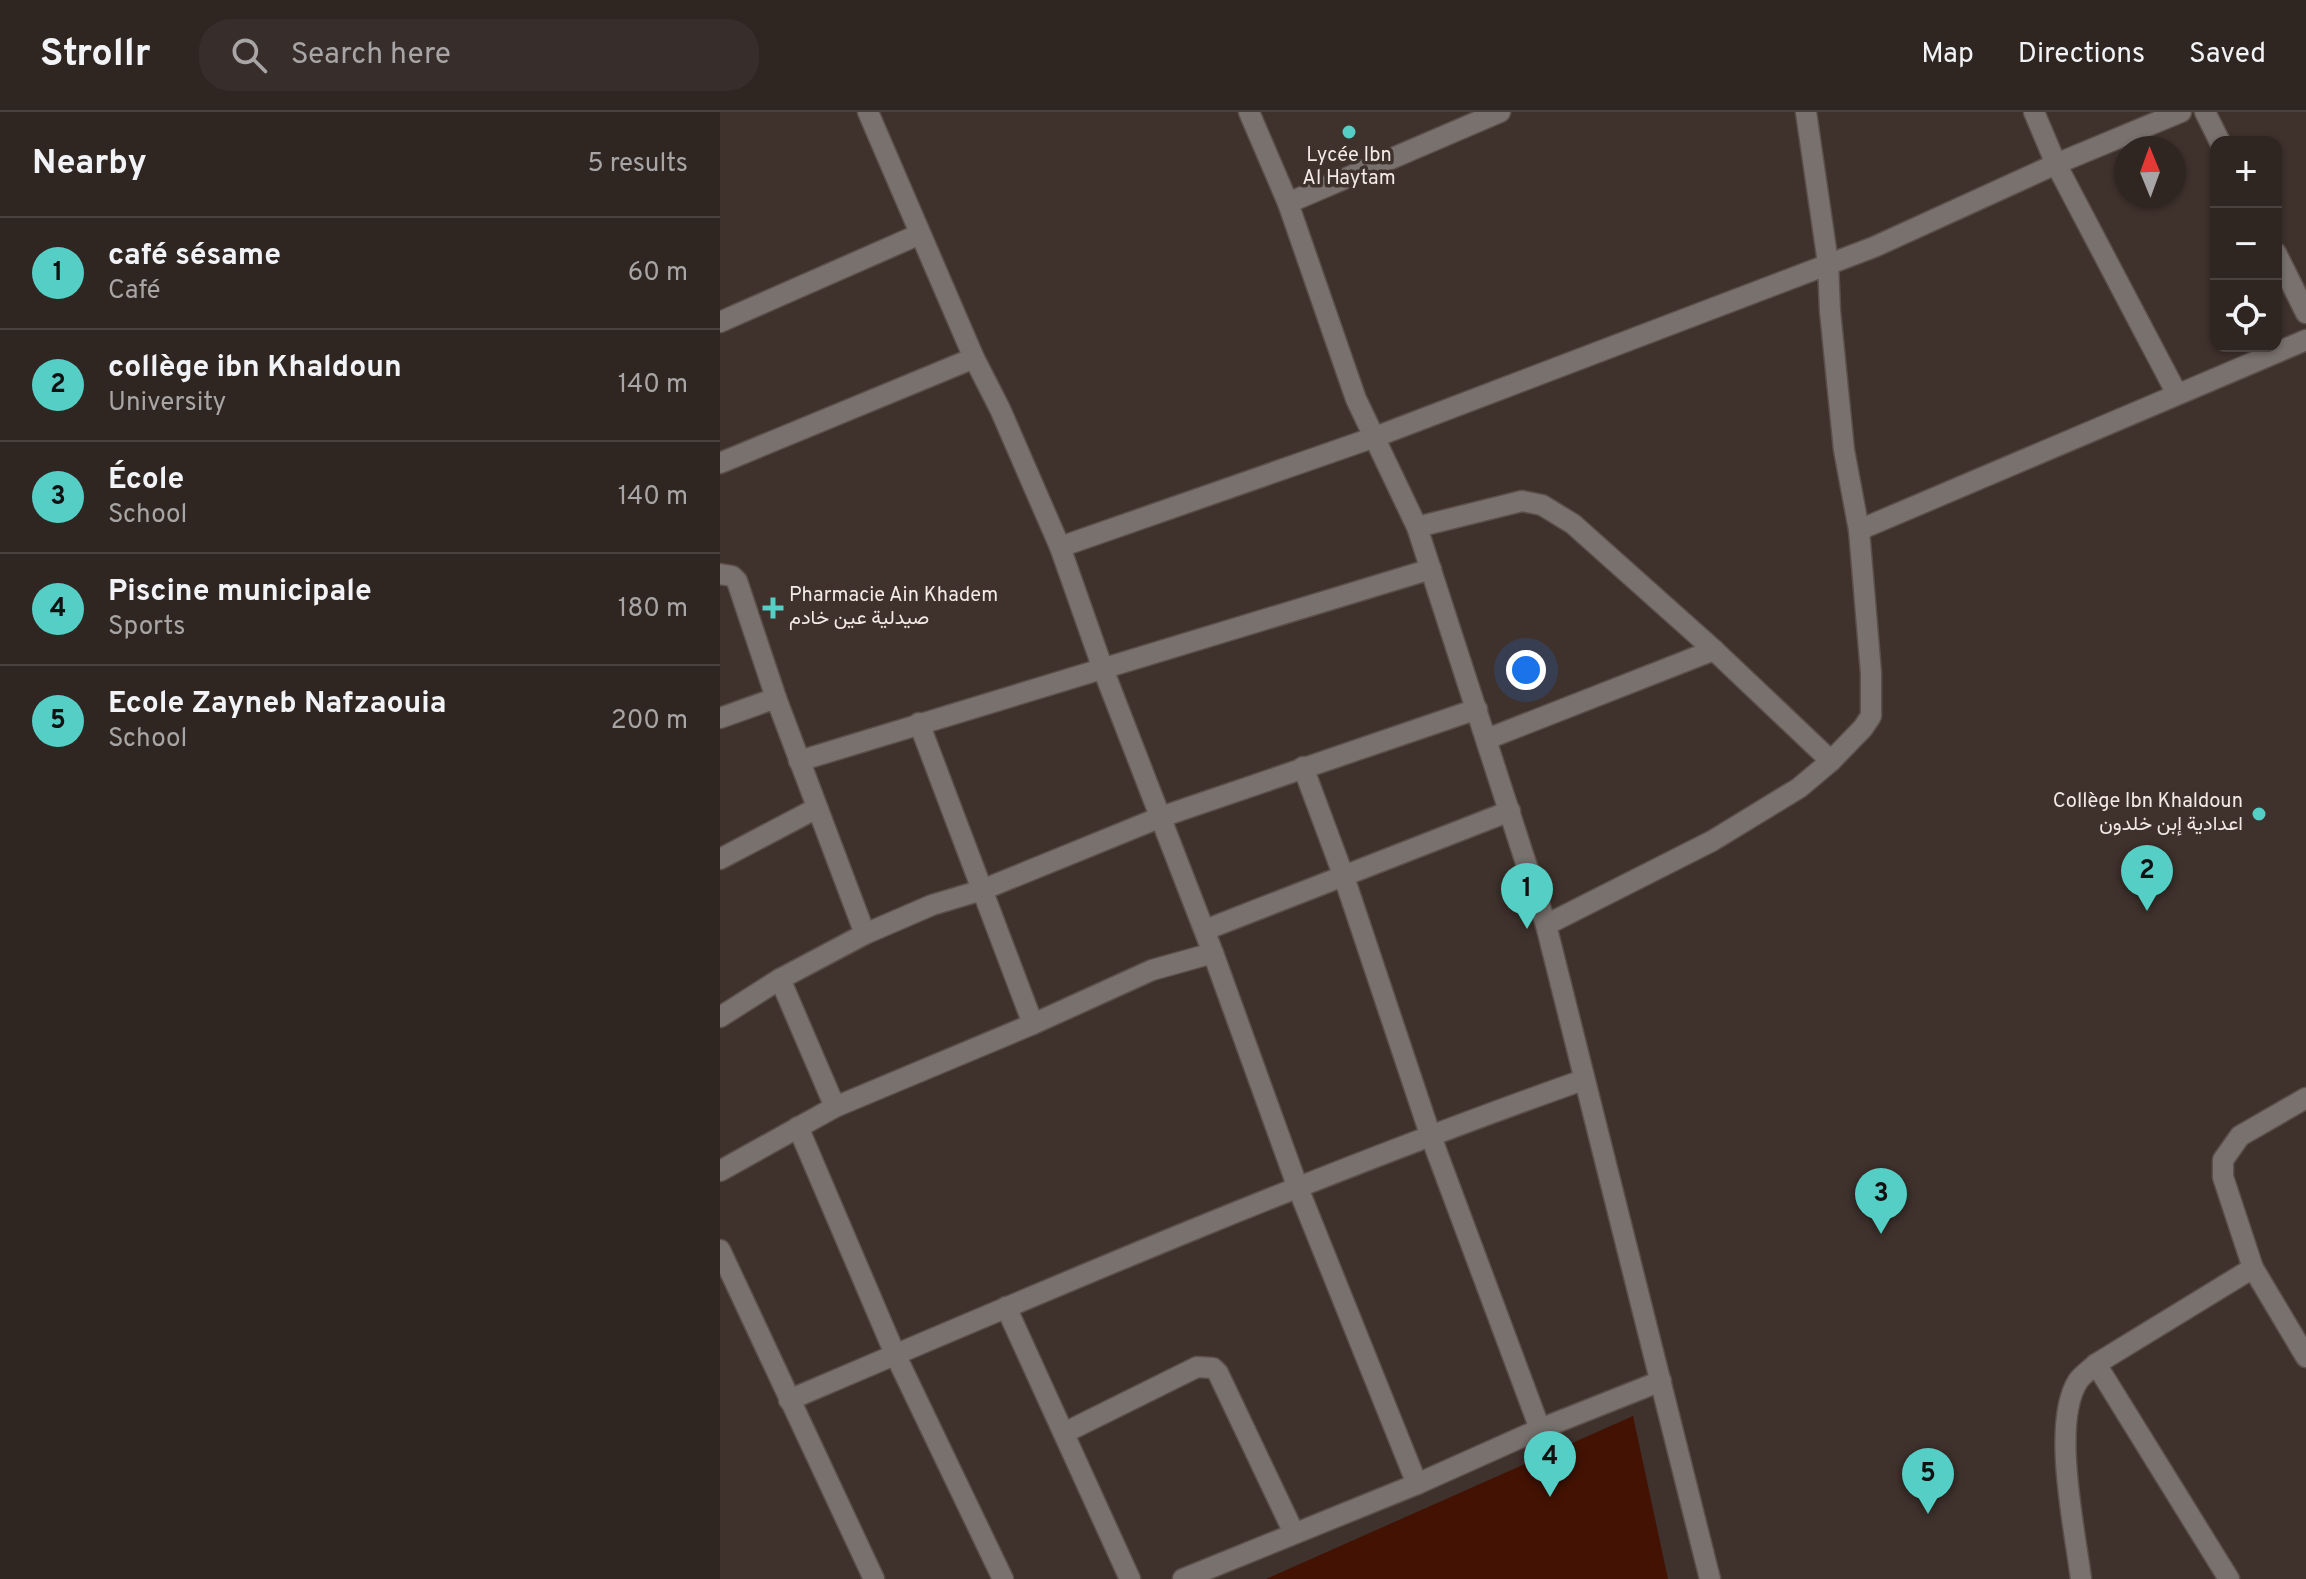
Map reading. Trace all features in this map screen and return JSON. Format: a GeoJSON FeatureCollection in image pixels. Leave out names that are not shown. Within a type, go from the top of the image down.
{"type":"FeatureCollection","features":[{"type":"Feature","properties":{"kind":"street"},"geometry":{"type":"LineString","coordinates":[[868,112],[1060,547],[1103,669],[1205,930],[1298,1188],[1417,1484]]}},
{"type":"Feature","properties":{"kind":"street"},"geometry":{"type":"LineString","coordinates":[[1249,112],[1288,203],[1356,399],[1417,527],[1546,925],[1710,1579]]}},
{"type":"Feature","properties":{"kind":"street"},"geometry":{"type":"LineString","coordinates":[[1288,203],[1500,112]]}},
{"type":"Feature","properties":{"kind":"street"},"geometry":{"type":"LineString","coordinates":[[1546,925],[1712,841],[1799,788],[1831,761],[1871,716],[1859,530],[1844,450],[1828,263],[1806,112]]}},
{"type":"Feature","properties":{"kind":"street"},"geometry":{"type":"LineString","coordinates":[[2034,112],[2056,164],[2177,394]]}},
{"type":"Feature","properties":{"kind":"street"},"geometry":{"type":"LineString","coordinates":[[1060,547],[1375,437],[1874,247],[2056,164],[2181,112]]}},
{"type":"Feature","properties":{"kind":"street"},"geometry":{"type":"LineString","coordinates":[[2205,112],[2217,136]]}},
{"type":"Feature","properties":{"kind":"street"},"geometry":{"type":"LineString","coordinates":[[720,322],[920,234]]}},
{"type":"Feature","properties":{"kind":"street"},"geometry":{"type":"LineString","coordinates":[[2282,265],[2306,313]]}},
{"type":"Feature","properties":{"kind":"street"},"geometry":{"type":"LineString","coordinates":[[1859,530],[2306,340]]}},
{"type":"Feature","properties":{"kind":"street"},"geometry":{"type":"LineString","coordinates":[[720,463],[974,358]]}},
{"type":"Feature","properties":{"kind":"street"},"geometry":{"type":"LineString","coordinates":[[1417,527],[1522,501],[1542,505],[1573,524],[1714,650],[1831,761]]}},
{"type":"Feature","properties":{"kind":"street"},"geometry":{"type":"LineString","coordinates":[[799,761],[1431,569]]}},
{"type":"Feature","properties":{"kind":"street"},"geometry":{"type":"LineString","coordinates":[[720,574],[732,576],[737,581],[776,698],[865,934]]}},
{"type":"Feature","properties":{"kind":"street"},"geometry":{"type":"LineString","coordinates":[[1487,739],[1714,650]]}},
{"type":"Feature","properties":{"kind":"street"},"geometry":{"type":"LineString","coordinates":[[720,718],[776,698]]}},
{"type":"Feature","properties":{"kind":"street"},"geometry":{"type":"LineString","coordinates":[[720,1017],[780,979],[865,934],[932,905],[982,890],[1161,817],[1477,709]]}},
{"type":"Feature","properties":{"kind":"street"},"geometry":{"type":"LineString","coordinates":[[919,723],[1033,1024]]}},
{"type":"Feature","properties":{"kind":"street"},"geometry":{"type":"LineString","coordinates":[[1303,767],[1344,877],[1430,1134],[1540,1429]]}},
{"type":"Feature","properties":{"kind":"street"},"geometry":{"type":"LineString","coordinates":[[720,859],[817,808]]}},
{"type":"Feature","properties":{"kind":"street"},"geometry":{"type":"LineString","coordinates":[[1205,930],[1510,811]]}},
{"type":"Feature","properties":{"kind":"street"},"geometry":{"type":"LineString","coordinates":[[720,1171],[835,1107],[1152,970],[1213,953]]}},
{"type":"Feature","properties":{"kind":"street"},"geometry":{"type":"LineString","coordinates":[[780,979],[835,1107]]}},
{"type":"Feature","properties":{"kind":"street"},"geometry":{"type":"LineString","coordinates":[[789,1400],[1006,1307],[1430,1134],[1583,1080]]}},
{"type":"Feature","properties":{"kind":"street"},"geometry":{"type":"LineString","coordinates":[[2306,1098],[2240,1136],[2223,1160],[2223,1177],[2253,1268],[2306,1357]]}},
{"type":"Feature","properties":{"kind":"street"},"geometry":{"type":"LineString","coordinates":[[798,1127],[895,1354],[1003,1579]]}},
{"type":"Feature","properties":{"kind":"street"},"geometry":{"type":"LineString","coordinates":[[720,1250],[874,1579]]}},
{"type":"Feature","properties":{"kind":"street"},"geometry":{"type":"LineString","coordinates":[[2081,1579],[2066,1458],[2067,1410],[2079,1379],[2096,1364],[2253,1268]]}},
{"type":"Feature","properties":{"kind":"street"},"geometry":{"type":"LineString","coordinates":[[1006,1307],[1130,1579]]}},
{"type":"Feature","properties":{"kind":"street"},"geometry":{"type":"LineString","coordinates":[[2096,1364],[2229,1579]]}},
{"type":"Feature","properties":{"kind":"street"},"geometry":{"type":"LineString","coordinates":[[1064,1433],[1197,1367],[1213,1368],[1294,1533]]}},
{"type":"Feature","properties":{"kind":"street"},"geometry":{"type":"LineString","coordinates":[[1183,1579],[1661,1381]]}},
{"type":"Feature","properties":{"kind":"shaded area"},"geometry":{"type":"Polygon","coordinates":[[[1633,1416],[1668,1579],[1266,1579],[1633,1416]]]}},
{"type":"Feature","properties":{"kind":"place","name":"Lycée Ibn Al Haytam"},"geometry":{"type":"Point","coordinates":[1349,132]}},
{"type":"Feature","properties":{"kind":"place","name":"Pharmacie Ain Khadem صيدلية عين خادم"},"geometry":{"type":"Point","coordinates":[773,608]}},
{"type":"Feature","properties":{"kind":"place","name":"Collège Ibn Khaldoun اعدادية إبن خلدون"},"geometry":{"type":"Point","coordinates":[2259,814]}},
{"type":"Feature","properties":{"kind":"place","name":"collège ibn Khaldoun"},"geometry":{"type":"Point","coordinates":[2147,911]}},
{"type":"Feature","properties":{"kind":"place","name":"café sésame"},"geometry":{"type":"Point","coordinates":[1527,929]}},
{"type":"Feature","properties":{"kind":"place","name":"École"},"geometry":{"type":"Point","coordinates":[1881,1234]}},
{"type":"Feature","properties":{"kind":"place","name":"Piscine municipale"},"geometry":{"type":"Point","coordinates":[1550,1497]}},
{"type":"Feature","properties":{"kind":"place","name":"Ecole Zayneb Nafzaouia"},"geometry":{"type":"Point","coordinates":[1928,1514]}}]}
